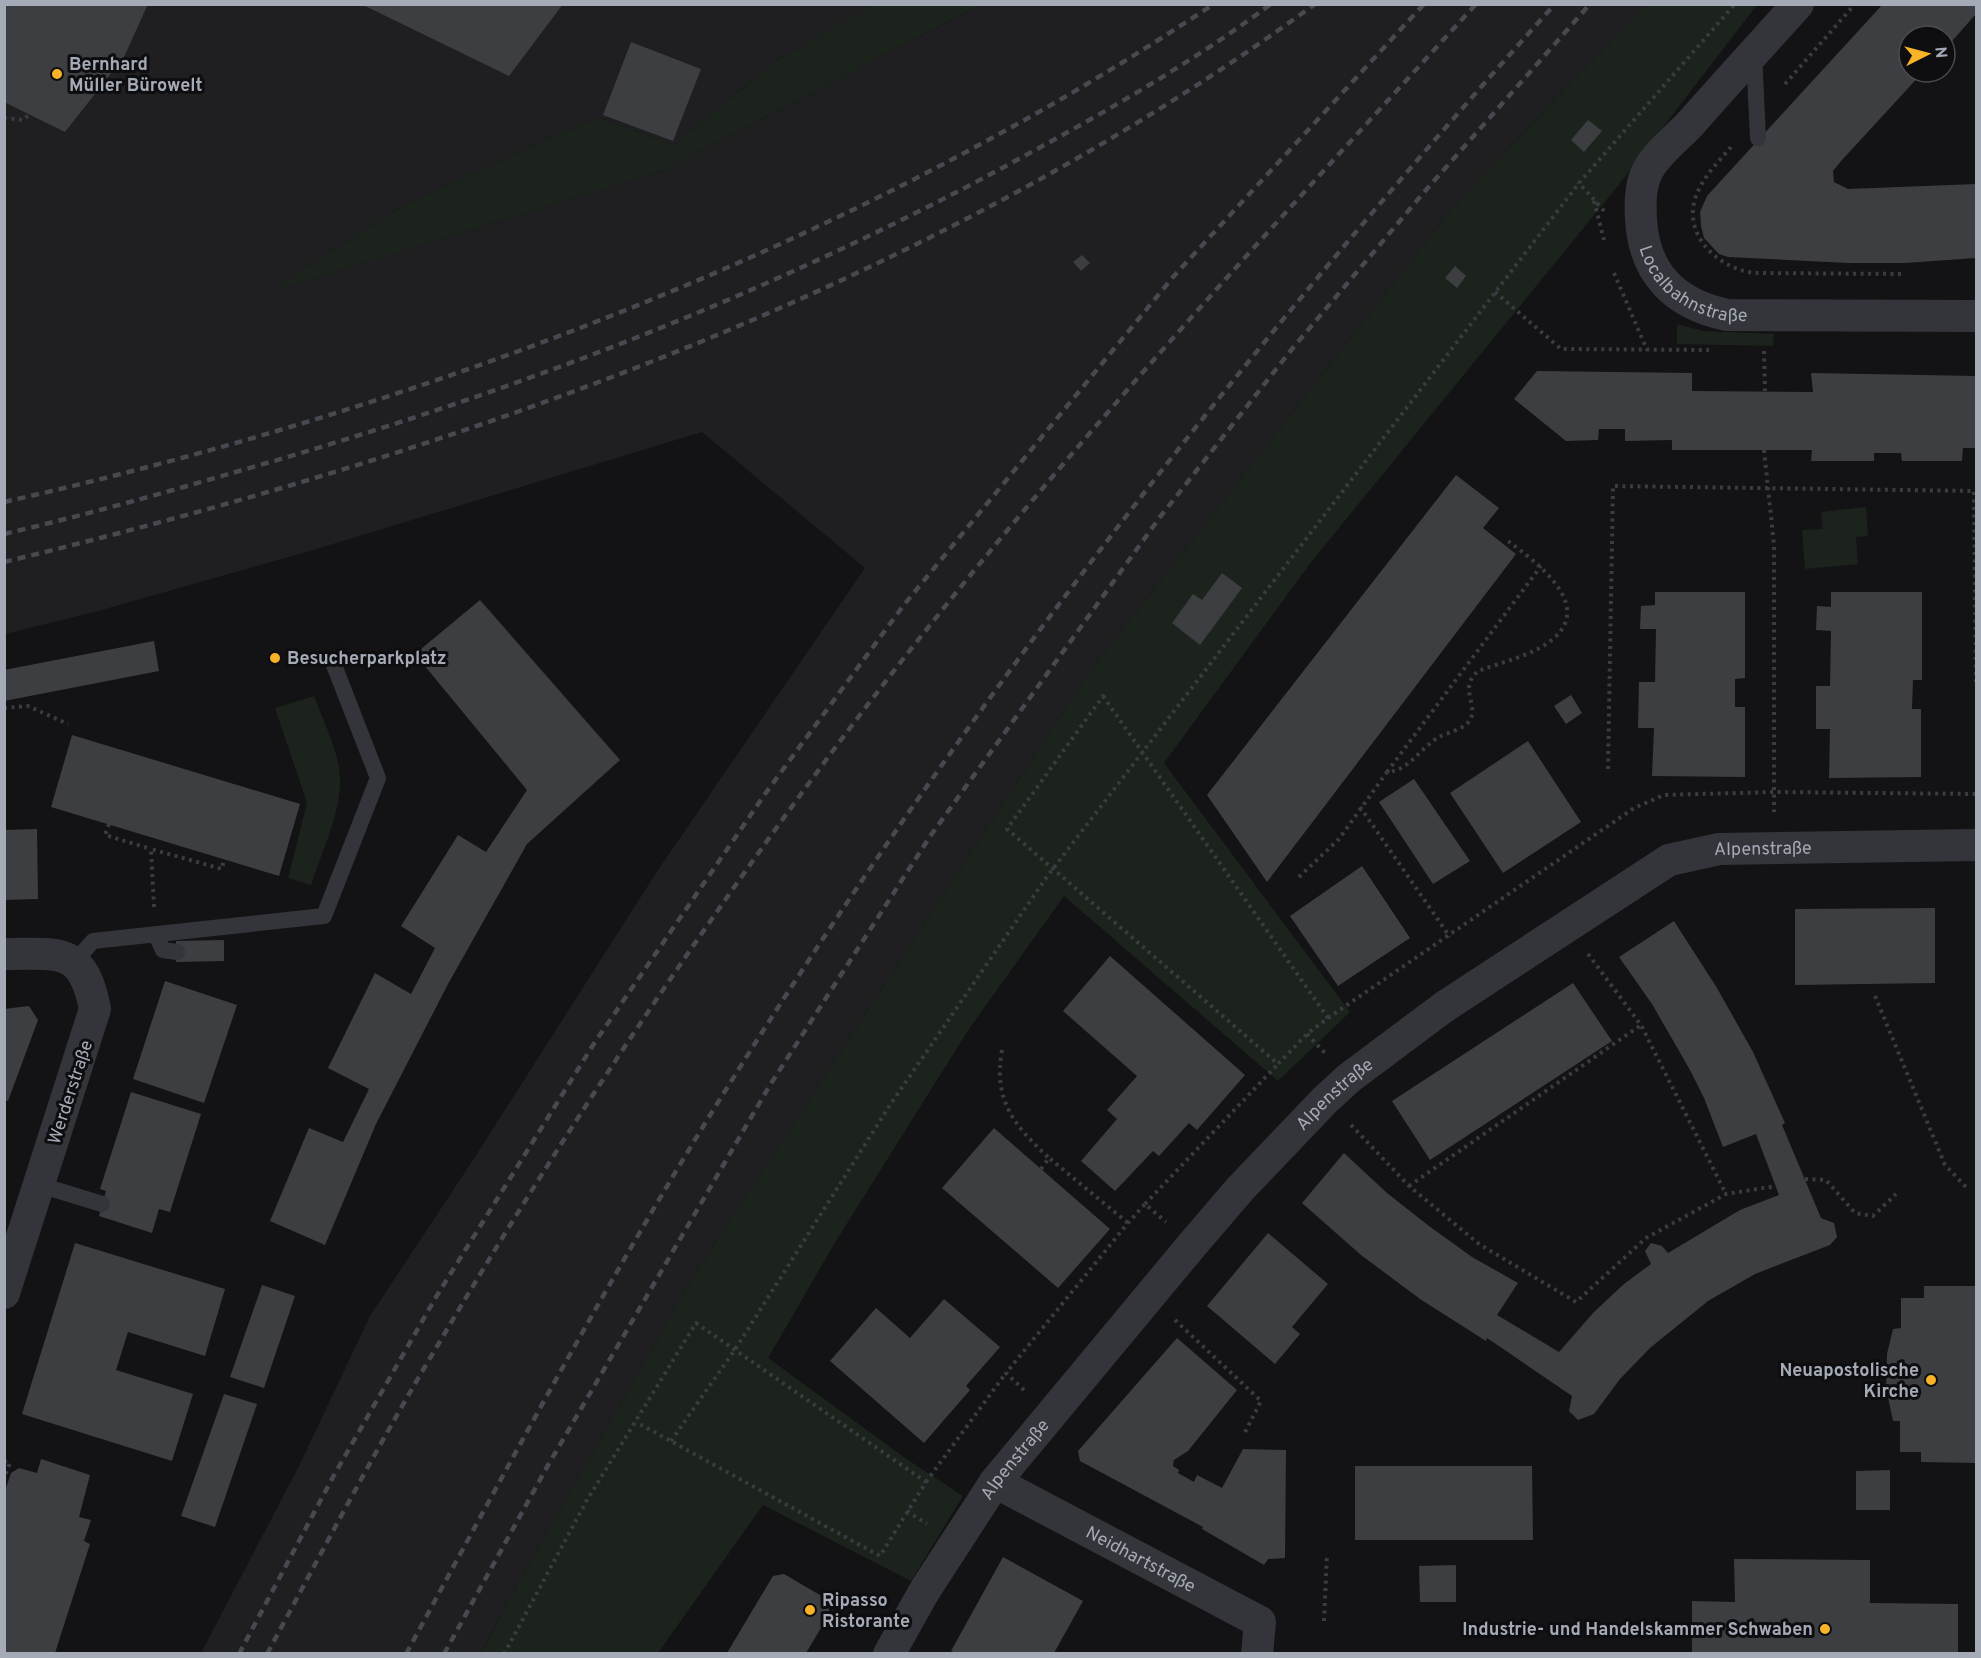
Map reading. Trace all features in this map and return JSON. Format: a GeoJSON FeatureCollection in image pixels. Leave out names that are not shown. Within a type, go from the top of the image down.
{"type":"FeatureCollection","features":[{"type":"Feature","properties":{"kind":"street","name":"Localbahnstraße"},"geometry":{"type":"LineString","coordinates":[[1798,4],[1648,170],[1640,206],[1641,232],[1647,258],[1658,277],[1673,291],[1707,311],[1727,315],[1977,316]]}},
{"type":"Feature","properties":{"kind":"street","name":"Alpenstraße"},"geometry":{"type":"LineString","coordinates":[[889,1653],[925,1590],[995,1482],[1240,1189],[1349,1078],[1444,1007],[1669,860],[1719,849],[1977,845]]}},
{"type":"Feature","properties":{"kind":"street"},"geometry":{"type":"LineString","coordinates":[[4,954],[52,954],[75,961]]}},
{"type":"Feature","properties":{"kind":"street","name":"Werderstraße"},"geometry":{"type":"LineString","coordinates":[[4,1293],[94,1009],[90,984],[75,961]]}},
{"type":"Feature","properties":{"kind":"street","name":"Neidhartstraße"},"geometry":{"type":"LineString","coordinates":[[995,1482],[1260,1622],[1257,1653]]}},
{"type":"Feature","properties":{"kind":"lane"},"geometry":{"type":"LineString","coordinates":[[1754,53],[1758,138]]}},
{"type":"Feature","properties":{"kind":"lane"},"geometry":{"type":"LineString","coordinates":[[75,961],[93,941],[324,916],[378,778],[332,660]]}},
{"type":"Feature","properties":{"kind":"lane"},"geometry":{"type":"LineString","coordinates":[[156,934],[163,950],[177,952]]}},
{"type":"Feature","properties":{"kind":"lane"},"geometry":{"type":"LineString","coordinates":[[40,1185],[102,1204]]}},
{"type":"Feature","properties":{"kind":"path"},"geometry":{"type":"LineString","coordinates":[[1855,4],[1707,174],[1696,194],[1695,226],[1708,251],[1729,267],[1754,273],[1905,274]]}},
{"type":"Feature","properties":{"kind":"path"},"geometry":{"type":"LineString","coordinates":[[4,118],[23,120],[31,114]]}},
{"type":"Feature","properties":{"kind":"path"},"geometry":{"type":"LineString","coordinates":[[670,1441],[736,1348],[890,1105],[1054,869],[1141,752],[1579,183]]}},
{"type":"Feature","properties":{"kind":"path"},"geometry":{"type":"LineString","coordinates":[[1495,292],[1561,349],[1717,350]]}},
{"type":"Feature","properties":{"kind":"path"},"geometry":{"type":"LineString","coordinates":[[1752,351],[1764,351],[1765,391]]}},
{"type":"Feature","properties":{"kind":"path"},"geometry":{"type":"LineString","coordinates":[[1764,450],[1774,545],[1774,848]]}},
{"type":"Feature","properties":{"kind":"path"},"geometry":{"type":"LineString","coordinates":[[1608,769],[1613,486],[1974,491],[1976,682]]}},
{"type":"Feature","properties":{"kind":"path"},"geometry":{"type":"LineString","coordinates":[[1385,775],[1387,772],[1397,772],[1438,738],[1469,722],[1472,716],[1469,685],[1472,676],[1478,671],[1544,645],[1556,637],[1566,620],[1566,605],[1562,591],[1541,566],[1508,541]]}},
{"type":"Feature","properties":{"kind":"path"},"geometry":{"type":"LineString","coordinates":[[1299,877],[1339,839],[1360,807],[1541,566]]}},
{"type":"Feature","properties":{"kind":"path"},"geometry":{"type":"LineString","coordinates":[[636,1422],[880,1556],[926,1482],[1006,1373],[1128,1223],[1307,1034],[1328,1018],[1103,696],[1007,829],[1278,1064]]}},
{"type":"Feature","properties":{"kind":"path"},"geometry":{"type":"LineString","coordinates":[[4,708],[28,705],[68,724]]}},
{"type":"Feature","properties":{"kind":"path"},"geometry":{"type":"LineString","coordinates":[[1360,807],[1450,937]]}},
{"type":"Feature","properties":{"kind":"path"},"geometry":{"type":"LineString","coordinates":[[109,824],[105,835],[222,869],[224,859]]}},
{"type":"Feature","properties":{"kind":"path"},"geometry":{"type":"LineString","coordinates":[[151,849],[156,934]]}},
{"type":"Feature","properties":{"kind":"path"},"geometry":{"type":"LineString","coordinates":[[1592,959],[1641,1025],[1726,1194]]}},
{"type":"Feature","properties":{"kind":"path"},"geometry":{"type":"LineString","coordinates":[[1875,996],[1945,1165],[1966,1187]]}},
{"type":"Feature","properties":{"kind":"path"},"geometry":{"type":"LineString","coordinates":[[1409,1186],[1641,1025]]}},
{"type":"Feature","properties":{"kind":"path"},"geometry":{"type":"LineString","coordinates":[[1002,1050],[999,1074],[1007,1109],[1022,1133],[1128,1223]]}},
{"type":"Feature","properties":{"kind":"path"},"geometry":{"type":"LineString","coordinates":[[1365,1139],[1409,1186],[1479,1244],[1576,1302],[1646,1238],[1726,1194],[1776,1186]]}},
{"type":"Feature","properties":{"kind":"path"},"geometry":{"type":"LineString","coordinates":[[1041,1169],[1049,1158]]}},
{"type":"Feature","properties":{"kind":"path"},"geometry":{"type":"LineString","coordinates":[[1805,1179],[1826,1180],[1855,1213],[1873,1216],[1896,1194]]}},
{"type":"Feature","properties":{"kind":"path"},"geometry":{"type":"LineString","coordinates":[[1145,1204],[1192,1245]]}},
{"type":"Feature","properties":{"kind":"path"},"geometry":{"type":"LineString","coordinates":[[1150,1296],[1261,1401],[1243,1436]]}},
{"type":"Feature","properties":{"kind":"path"},"geometry":{"type":"LineString","coordinates":[[504,1653],[587,1500],[696,1323],[736,1348],[926,1482]]}},
{"type":"Feature","properties":{"kind":"path"},"geometry":{"type":"LineString","coordinates":[[1006,1373],[1051,1416]]}},
{"type":"Feature","properties":{"kind":"path"},"geometry":{"type":"LineString","coordinates":[[4,1461],[10,1463],[4,1478]]}},
{"type":"Feature","properties":{"kind":"path"},"geometry":{"type":"LineString","coordinates":[[1324,1621],[1327,1554]]}},
{"type":"Feature","properties":{"kind":"shaded area"},"geometry":{"type":"Polygon","coordinates":[[[876,4],[980,5],[662,171],[269,292],[404,205],[597,117],[674,145],[776,61],[876,4]]]}},
{"type":"Feature","properties":{"kind":"shaded area"},"geometry":{"type":"Polygon","coordinates":[[[4,5],[876,5],[776,61],[674,145],[597,117],[404,205],[271,291],[662,171],[980,5],[1645,5],[1455,205],[1091,670],[693,1277],[481,1653],[201,1653],[299,1466],[370,1316],[475,1157],[656,873],[865,568],[702,432],[313,550],[98,611],[5,634],[4,5]]]}},
{"type":"Feature","properties":{"kind":"shaded area"},"geometry":{"type":"Polygon","coordinates":[[[1645,5],[1757,5],[1617,187],[1312,561],[1164,763],[1350,1012],[1278,1081],[1064,896],[969,1029],[836,1241],[768,1358],[908,1460],[963,1496],[911,1581],[763,1505],[658,1653],[481,1654],[519,1582],[693,1277],[1091,670],[1455,205],[1645,5]]]}},
{"type":"Feature","properties":{"kind":"shaded area"},"geometry":{"type":"Polygon","coordinates":[[[1677,324],[1703,331],[1774,334],[1773,346],[1677,344],[1677,324]]]}},
{"type":"Feature","properties":{"kind":"shaded area"},"geometry":{"type":"Polygon","coordinates":[[[1866,507],[1868,536],[1856,537],[1858,564],[1805,569],[1802,530],[1823,529],[1821,512],[1866,507]]]}},
{"type":"Feature","properties":{"kind":"shaded area"},"geometry":{"type":"Polygon","coordinates":[[[314,696],[335,752],[340,786],[333,824],[311,885],[288,878],[307,803],[275,708],[314,696]]]}},
{"type":"Feature","properties":{"kind":"building","name":"Bernhard Müller Bürowelt"},"geometry":{"type":"Polygon","coordinates":[[[4,4],[148,4],[124,57],[65,132],[4,102],[4,4]]]}},
{"type":"Feature","properties":{"kind":"building"},"geometry":{"type":"Polygon","coordinates":[[[361,4],[563,4],[509,76],[361,4]]]}},
{"type":"Feature","properties":{"kind":"building"},"geometry":{"type":"Polygon","coordinates":[[[1883,4],[1976,4],[1976,14],[1957,35],[1957,24],[1897,24],[1897,84],[1912,84],[1833,171],[1834,182],[1848,189],[1976,184],[1976,258],[1905,263],[1848,263],[1728,257],[1719,254],[1704,238],[1700,212],[1707,196],[1883,4]]]}},
{"type":"Feature","properties":{"kind":"building"},"geometry":{"type":"Polygon","coordinates":[[[631,42],[701,69],[673,141],[603,115],[631,42]]]}},
{"type":"Feature","properties":{"kind":"building"},"geometry":{"type":"Polygon","coordinates":[[[1588,120],[1602,131],[1584,152],[1571,140],[1588,120]]]}},
{"type":"Feature","properties":{"kind":"building"},"geometry":{"type":"Polygon","coordinates":[[[1082,255],[1090,263],[1081,271],[1073,262],[1082,255]]]}},
{"type":"Feature","properties":{"kind":"building"},"geometry":{"type":"Polygon","coordinates":[[[1455,266],[1466,276],[1457,288],[1445,278],[1455,266]]]}},
{"type":"Feature","properties":{"kind":"building"},"geometry":{"type":"Polygon","coordinates":[[[1537,371],[1692,373],[1692,391],[1813,392],[1811,373],[1976,376],[1976,448],[1963,448],[1962,461],[1902,461],[1901,453],[1874,453],[1874,461],[1811,461],[1812,450],[1672,450],[1672,440],[1625,441],[1625,429],[1599,429],[1598,440],[1566,441],[1514,399],[1537,371]]]}},
{"type":"Feature","properties":{"kind":"building"},"geometry":{"type":"Polygon","coordinates":[[[1456,475],[1499,508],[1483,528],[1516,554],[1267,882],[1207,795],[1456,475]]]}},
{"type":"Feature","properties":{"kind":"building"},"geometry":{"type":"Polygon","coordinates":[[[1222,573],[1242,588],[1200,645],[1172,623],[1193,594],[1202,600],[1222,573]]]}},
{"type":"Feature","properties":{"kind":"building"},"geometry":{"type":"Polygon","coordinates":[[[1655,592],[1745,592],[1745,678],[1735,679],[1735,707],[1745,707],[1745,777],[1652,776],[1654,728],[1638,728],[1639,682],[1655,682],[1656,629],[1640,629],[1641,606],[1655,605],[1655,592]]]}},
{"type":"Feature","properties":{"kind":"building"},"geometry":{"type":"Polygon","coordinates":[[[1831,592],[1922,592],[1922,680],[1913,680],[1912,709],[1921,709],[1921,777],[1829,778],[1830,729],[1816,729],[1816,686],[1830,686],[1831,631],[1816,630],[1817,606],[1831,607],[1831,592]]]}},
{"type":"Feature","properties":{"kind":"building"},"geometry":{"type":"Polygon","coordinates":[[[480,600],[620,760],[527,844],[448,984],[376,1124],[325,1245],[270,1221],[309,1128],[343,1142],[369,1089],[328,1068],[375,973],[411,994],[435,948],[401,926],[458,835],[486,852],[527,790],[415,654],[480,600]]]}},
{"type":"Feature","properties":{"kind":"building"},"geometry":{"type":"Polygon","coordinates":[[[154,641],[159,671],[4,701],[4,670],[154,641]]]}},
{"type":"Feature","properties":{"kind":"building"},"geometry":{"type":"Polygon","coordinates":[[[1571,695],[1582,713],[1566,724],[1554,706],[1571,695]]]}},
{"type":"Feature","properties":{"kind":"building"},"geometry":{"type":"Polygon","coordinates":[[[72,735],[300,804],[279,876],[51,807],[72,735]]]}},
{"type":"Feature","properties":{"kind":"building"},"geometry":{"type":"Polygon","coordinates":[[[1528,741],[1581,822],[1503,873],[1450,793],[1528,741]]]}},
{"type":"Feature","properties":{"kind":"building"},"geometry":{"type":"Polygon","coordinates":[[[1414,779],[1470,861],[1433,884],[1379,802],[1414,779]]]}},
{"type":"Feature","properties":{"kind":"building"},"geometry":{"type":"Polygon","coordinates":[[[37,829],[38,899],[4,900],[4,830],[37,829]]]}},
{"type":"Feature","properties":{"kind":"building"},"geometry":{"type":"Polygon","coordinates":[[[1362,866],[1410,938],[1338,986],[1290,916],[1362,866]]]}},
{"type":"Feature","properties":{"kind":"building"},"geometry":{"type":"Polygon","coordinates":[[[1935,908],[1935,983],[1795,985],[1795,909],[1935,908]]]}},
{"type":"Feature","properties":{"kind":"building"},"geometry":{"type":"Polygon","coordinates":[[[1674,921],[1717,988],[1753,1052],[1785,1123],[1782,1125],[1821,1218],[1834,1223],[1837,1237],[1830,1245],[1755,1274],[1708,1301],[1650,1348],[1620,1379],[1594,1414],[1578,1420],[1569,1411],[1572,1396],[1487,1338],[1486,1341],[1420,1299],[1361,1255],[1302,1203],[1344,1153],[1387,1193],[1429,1226],[1472,1257],[1518,1283],[1497,1315],[1559,1352],[1594,1312],[1624,1284],[1651,1264],[1645,1251],[1651,1243],[1662,1246],[1668,1253],[1740,1210],[1779,1195],[1756,1134],[1723,1147],[1704,1098],[1690,1070],[1652,1004],[1619,957],[1674,921]]]}},
{"type":"Feature","properties":{"kind":"building"},"geometry":{"type":"Polygon","coordinates":[[[224,940],[224,961],[176,962],[176,941],[224,940]]]}},
{"type":"Feature","properties":{"kind":"building"},"geometry":{"type":"Polygon","coordinates":[[[1110,956],[1245,1075],[1197,1130],[1189,1123],[1159,1156],[1153,1151],[1115,1191],[1081,1161],[1117,1119],[1107,1110],[1137,1076],[1063,1011],[1110,956]]]}},
{"type":"Feature","properties":{"kind":"building"},"geometry":{"type":"Polygon","coordinates":[[[165,981],[237,1005],[204,1103],[133,1079],[165,981]]]}},
{"type":"Feature","properties":{"kind":"building"},"geometry":{"type":"Polygon","coordinates":[[[1573,983],[1612,1041],[1430,1160],[1392,1101],[1573,983]]]}},
{"type":"Feature","properties":{"kind":"building"},"geometry":{"type":"Polygon","coordinates":[[[29,1006],[38,1020],[8,1101],[4,1100],[4,1009],[29,1006]]]}},
{"type":"Feature","properties":{"kind":"building"},"geometry":{"type":"Polygon","coordinates":[[[131,1092],[201,1114],[170,1212],[159,1209],[152,1233],[99,1216],[106,1191],[100,1189],[131,1092]]]}},
{"type":"Feature","properties":{"kind":"building"},"geometry":{"type":"Polygon","coordinates":[[[994,1128],[1110,1229],[1058,1288],[942,1188],[994,1128]]]}},
{"type":"Feature","properties":{"kind":"building"},"geometry":{"type":"Polygon","coordinates":[[[1268,1233],[1328,1284],[1292,1327],[1300,1334],[1275,1364],[1207,1306],[1268,1233]]]}},
{"type":"Feature","properties":{"kind":"building"},"geometry":{"type":"Polygon","coordinates":[[[75,1243],[225,1289],[205,1356],[128,1332],[116,1370],[193,1394],[172,1461],[22,1414],[75,1243]]]}},
{"type":"Feature","properties":{"kind":"building"},"geometry":{"type":"Polygon","coordinates":[[[262,1285],[295,1296],[264,1388],[230,1377],[262,1285]]]}},
{"type":"Feature","properties":{"kind":"building","name":"Neuapostolische Kirche"},"geometry":{"type":"Polygon","coordinates":[[[1924,1286],[1976,1286],[1976,1463],[1921,1462],[1921,1452],[1900,1452],[1900,1421],[1893,1421],[1886,1388],[1887,1354],[1893,1329],[1901,1328],[1901,1298],[1924,1298],[1924,1286]]]}},
{"type":"Feature","properties":{"kind":"building"},"geometry":{"type":"Polygon","coordinates":[[[944,1299],[1000,1347],[966,1386],[970,1390],[924,1443],[830,1361],[876,1308],[910,1338],[944,1299]]]}},
{"type":"Feature","properties":{"kind":"building"},"geometry":{"type":"Polygon","coordinates":[[[1177,1338],[1237,1390],[1188,1451],[1174,1460],[1173,1466],[1179,1470],[1178,1473],[1194,1482],[1197,1475],[1222,1488],[1243,1449],[1286,1450],[1285,1558],[1268,1559],[1264,1565],[1202,1529],[1203,1527],[1080,1461],[1078,1451],[1177,1338]]]}},
{"type":"Feature","properties":{"kind":"building"},"geometry":{"type":"Polygon","coordinates":[[[224,1394],[257,1404],[215,1527],[181,1516],[224,1394]]]}},
{"type":"Feature","properties":{"kind":"building"},"geometry":{"type":"Polygon","coordinates":[[[41,1459],[90,1475],[79,1517],[91,1520],[84,1541],[90,1544],[55,1653],[4,1653],[4,1494],[11,1473],[19,1468],[37,1473],[41,1459]]]}},
{"type":"Feature","properties":{"kind":"building"},"geometry":{"type":"Polygon","coordinates":[[[1355,1466],[1532,1466],[1533,1540],[1355,1540],[1355,1466]]]}},
{"type":"Feature","properties":{"kind":"building"},"geometry":{"type":"Polygon","coordinates":[[[1890,1470],[1890,1510],[1856,1510],[1856,1471],[1890,1470]]]}},
{"type":"Feature","properties":{"kind":"building"},"geometry":{"type":"Polygon","coordinates":[[[1003,1557],[1083,1601],[1054,1653],[956,1653],[951,1651],[1003,1557]]]}},
{"type":"Feature","properties":{"kind":"building","name":"Industrie- und Handelskammer Schwaben"},"geometry":{"type":"Polygon","coordinates":[[[1734,1559],[1870,1560],[1870,1603],[1958,1604],[1958,1653],[1692,1653],[1692,1601],[1735,1602],[1734,1559]]]}},
{"type":"Feature","properties":{"kind":"building"},"geometry":{"type":"Polygon","coordinates":[[[1456,1565],[1456,1602],[1420,1602],[1419,1566],[1456,1565]]]}},
{"type":"Feature","properties":{"kind":"building"},"geometry":{"type":"Polygon","coordinates":[[[784,1574],[825,1598],[830,1613],[806,1653],[727,1653],[773,1576],[784,1574]]]}},
{"type":"Feature","properties":{"kind":"railway"},"geometry":{"type":"LineString","coordinates":[[4,502],[131,471],[259,436],[387,396],[515,352],[640,304],[763,252],[883,195],[1054,103],[1135,55],[1214,4]]}},
{"type":"Feature","properties":{"kind":"railway"},"geometry":{"type":"LineString","coordinates":[[4,534],[176,489],[424,414],[611,348],[703,311],[884,229],[1012,163],[1163,77],[1271,4]]}},
{"type":"Feature","properties":{"kind":"railway"},"geometry":{"type":"LineString","coordinates":[[4,562],[177,517],[350,467],[520,411],[688,347],[852,275],[1012,195],[1166,105],[1315,4]]}},
{"type":"Feature","properties":{"kind":"railway"},"geometry":{"type":"LineString","coordinates":[[239,1654],[333,1477],[436,1297],[595,1042],[765,794],[903,606],[1173,277],[1424,4]]}},
{"type":"Feature","properties":{"kind":"railway"},"geometry":{"type":"LineString","coordinates":[[267,1654],[419,1377],[529,1195],[667,984],[812,779],[889,677],[1050,480],[1218,287],[1476,4]]}},
{"type":"Feature","properties":{"kind":"railway"},"geometry":{"type":"LineString","coordinates":[[406,1654],[569,1356],[697,1136],[833,924],[927,786],[1025,650],[1229,386],[1444,129],[1555,4]]}},
{"type":"Feature","properties":{"kind":"railway"},"geometry":{"type":"LineString","coordinates":[[444,1654],[547,1467],[770,1085],[931,835],[1160,517],[1292,349],[1425,191],[1590,4]]}},
{"type":"Feature","properties":{"kind":"place","name":"Bernhard Müller Bürowelt"},"geometry":{"type":"Point","coordinates":[57,74]}},
{"type":"Feature","properties":{"kind":"place","name":"Besucherparkplatz"},"geometry":{"type":"Point","coordinates":[275,658]}},
{"type":"Feature","properties":{"kind":"place","name":"Neuapostolische Kirche"},"geometry":{"type":"Point","coordinates":[1931,1380]}},
{"type":"Feature","properties":{"kind":"place","name":"Ripasso Ristorante"},"geometry":{"type":"Point","coordinates":[810,1610]}},
{"type":"Feature","properties":{"kind":"place","name":"Industrie- und Handelskammer Schwaben"},"geometry":{"type":"Point","coordinates":[1825,1629]}}]}
